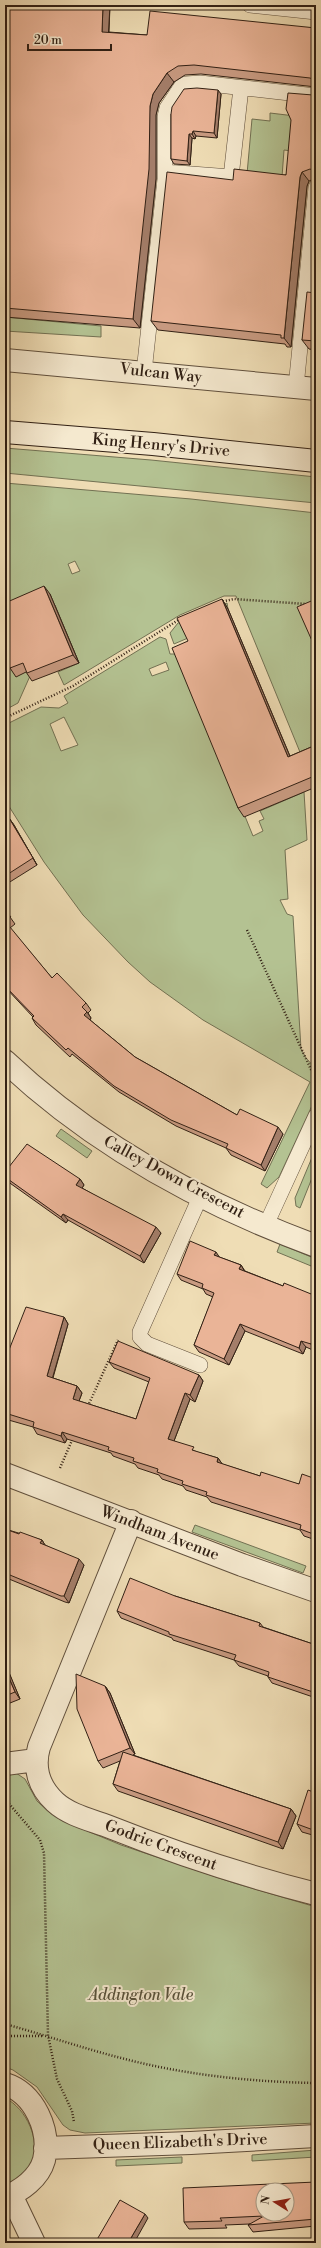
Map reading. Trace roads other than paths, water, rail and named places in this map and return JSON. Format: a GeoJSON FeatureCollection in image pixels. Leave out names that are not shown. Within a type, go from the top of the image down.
{"type":"FeatureCollection","features":[{"type":"Feature","properties":{"kind":"street","name":"Vulcan Way"},"geometry":{"type":"LineString","coordinates":[[5,360],[306,388]]}},
{"type":"Feature","properties":{"kind":"street","name":"King Henry's Drive"},"geometry":{"type":"LineString","coordinates":[[5,432],[154,444],[316,461]]}},
{"type":"Feature","properties":{"kind":"street","name":"Calley Down Crescent"},"geometry":{"type":"LineString","coordinates":[[5,1061],[53,1104],[83,1126],[135,1159],[200,1195],[316,1246]]}},
{"type":"Feature","properties":{"kind":"street","name":"Windham Avenue"},"geometry":{"type":"LineString","coordinates":[[5,1474],[131,1521],[242,1565],[316,1591]]}},
{"type":"Feature","properties":{"kind":"street"},"geometry":{"type":"LineString","coordinates":[[5,1764],[36,1760],[131,1521]]}},
{"type":"Feature","properties":{"kind":"street","name":"Godric Crescent"},"geometry":{"type":"LineString","coordinates":[[36,1760],[38,1774],[45,1790],[55,1802],[71,1812],[122,1832],[230,1870],[316,1894]]}},
{"type":"Feature","properties":{"kind":"street"},"geometry":{"type":"LineString","coordinates":[[5,2084],[20,2091],[35,2108],[44,2134],[44,2160],[36,2175],[24,2187],[8,2196],[34,2243]]}},
{"type":"Feature","properties":{"kind":"street","name":"Queen Elizabeth's Drive"},"geometry":{"type":"LineString","coordinates":[[44,2148],[191,2143],[316,2136]]}},
{"type":"Feature","properties":{"kind":"lane"},"geometry":{"type":"LineString","coordinates":[[250,5],[316,12]]}},
{"type":"Feature","properties":{"kind":"lane"},"geometry":{"type":"LineString","coordinates":[[144,372],[165,172],[165,117],[177,92],[186,84],[192,83],[316,96]]}},
{"type":"Feature","properties":{"kind":"lane"},"geometry":{"type":"LineString","coordinates":[[165,172],[231,177],[241,88]]}},
{"type":"Feature","properties":{"kind":"lane"},"geometry":{"type":"LineString","coordinates":[[306,388],[316,187]]}},
{"type":"Feature","properties":{"kind":"lane"},"geometry":{"type":"LineString","coordinates":[[266,1225],[316,1116]]}},
{"type":"Feature","properties":{"kind":"lane"},"geometry":{"type":"LineString","coordinates":[[200,1195],[140,1332],[140,1337],[147,1344],[200,1365]]}},
{"type":"Feature","properties":{"kind":"park label","name":"Addington Vale"},"geometry":{"type":"Point","coordinates":[141,1995]}}]}
